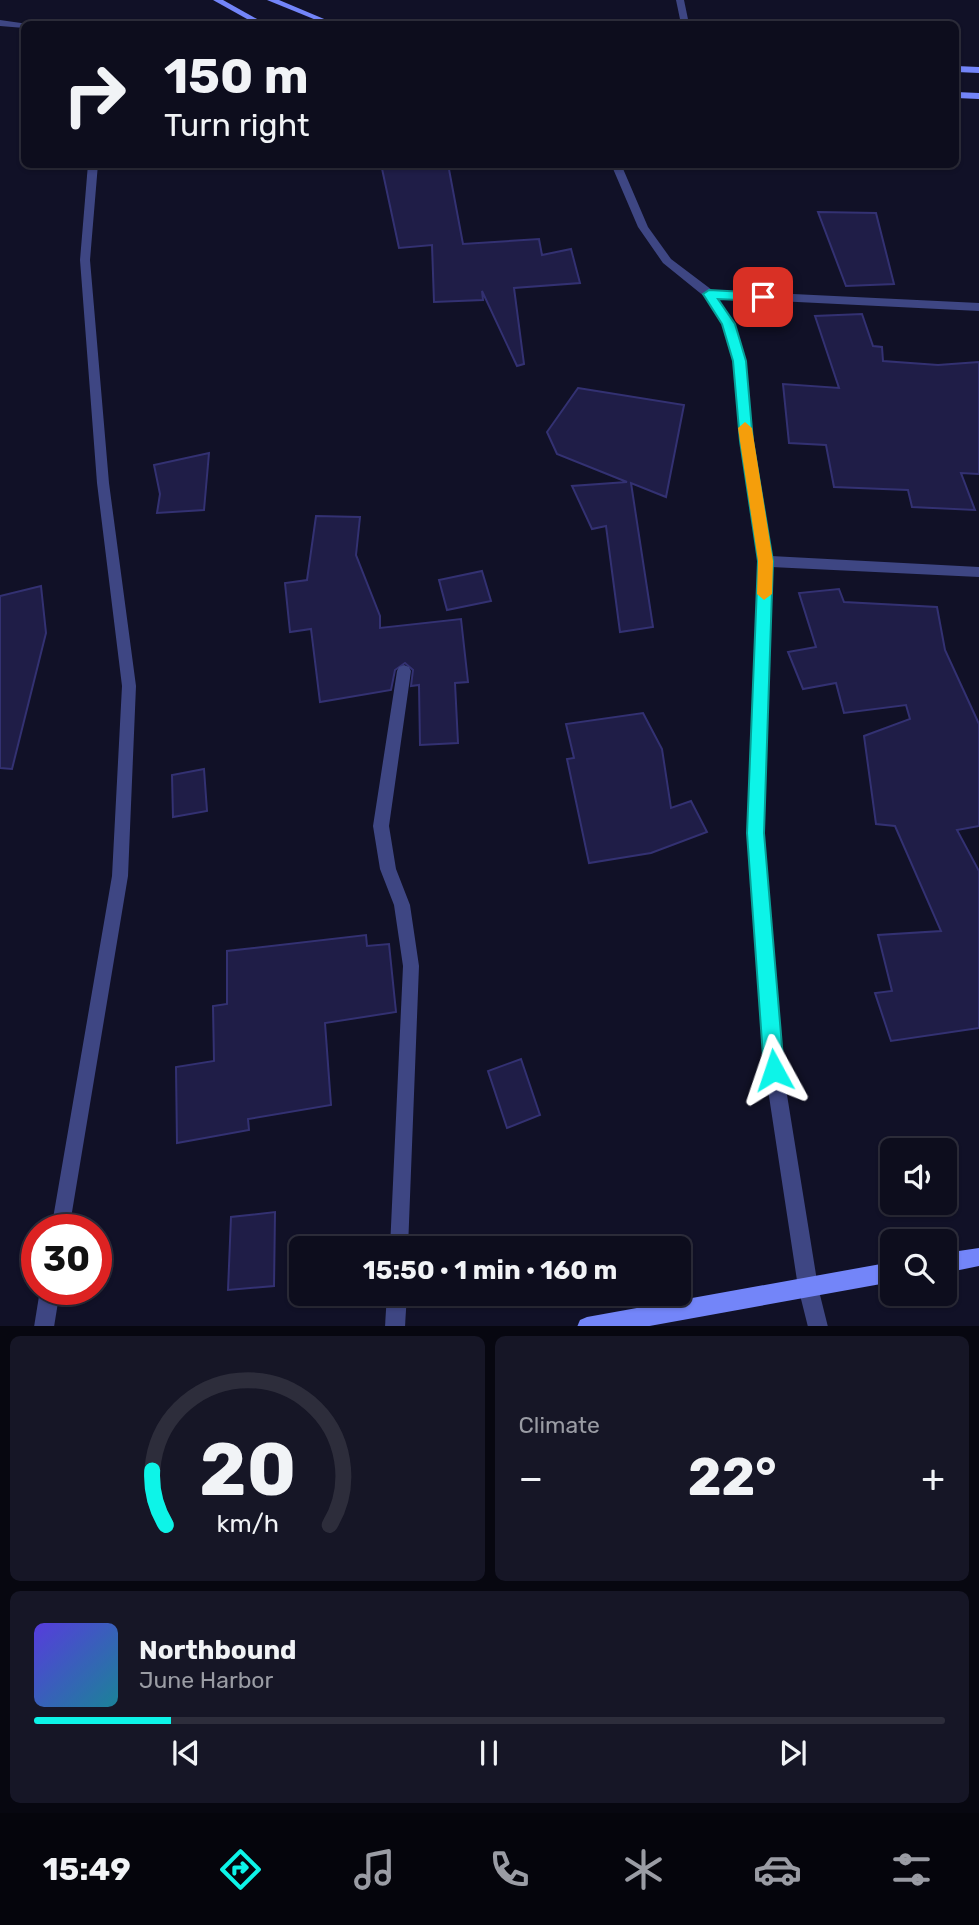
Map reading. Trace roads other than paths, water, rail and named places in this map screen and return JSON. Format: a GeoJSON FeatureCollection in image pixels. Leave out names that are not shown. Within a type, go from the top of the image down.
{"type":"FeatureCollection","features":[{"type":"Feature","properties":{"kind":"main road"},"geometry":{"type":"LineString","coordinates":[[217,0],[256,21]]}},
{"type":"Feature","properties":{"kind":"main road"},"geometry":{"type":"LineString","coordinates":[[271,0],[324,21]]}},
{"type":"Feature","properties":{"kind":"main road"},"geometry":{"type":"LineString","coordinates":[[959,69],[979,70]]}},
{"type":"Feature","properties":{"kind":"main road"},"geometry":{"type":"LineString","coordinates":[[959,95],[979,96]]}},
{"type":"Feature","properties":{"kind":"main road"},"geometry":{"type":"LineString","coordinates":[[957,1261],[979,1257]]}},
{"type":"Feature","properties":{"kind":"main road"},"geometry":{"type":"LineString","coordinates":[[587,1326],[880,1274]]}},
{"type":"Feature","properties":{"kind":"street"},"geometry":{"type":"LineString","coordinates":[[680,0],[684,21]]}},
{"type":"Feature","properties":{"kind":"street"},"geometry":{"type":"LineString","coordinates":[[0,23],[21,24]]}},
{"type":"Feature","properties":{"kind":"street"},"geometry":{"type":"LineString","coordinates":[[63,1214],[120,876],[129,686],[103,483],[85,260],[93,168]]}},
{"type":"Feature","properties":{"kind":"street"},"geometry":{"type":"LineString","coordinates":[[617,168],[643,227],[667,261],[709,294],[728,324],[739,361],[747,441],[765,561],[755,833],[774,1070],[808,1287],[818,1326]]}},
{"type":"Feature","properties":{"kind":"street"},"geometry":{"type":"LineString","coordinates":[[709,294],[979,307]]}},
{"type":"Feature","properties":{"kind":"street"},"geometry":{"type":"LineString","coordinates":[[765,561],[979,572]]}},
{"type":"Feature","properties":{"kind":"street"},"geometry":{"type":"LineString","coordinates":[[399,1236],[411,966],[402,905],[388,869],[381,826],[404,671]]}},
{"type":"Feature","properties":{"kind":"street"},"geometry":{"type":"LineString","coordinates":[[44,1326],[48,1305]]}},
{"type":"Feature","properties":{"kind":"street"},"geometry":{"type":"LineString","coordinates":[[395,1326],[396,1306]]}}]}
